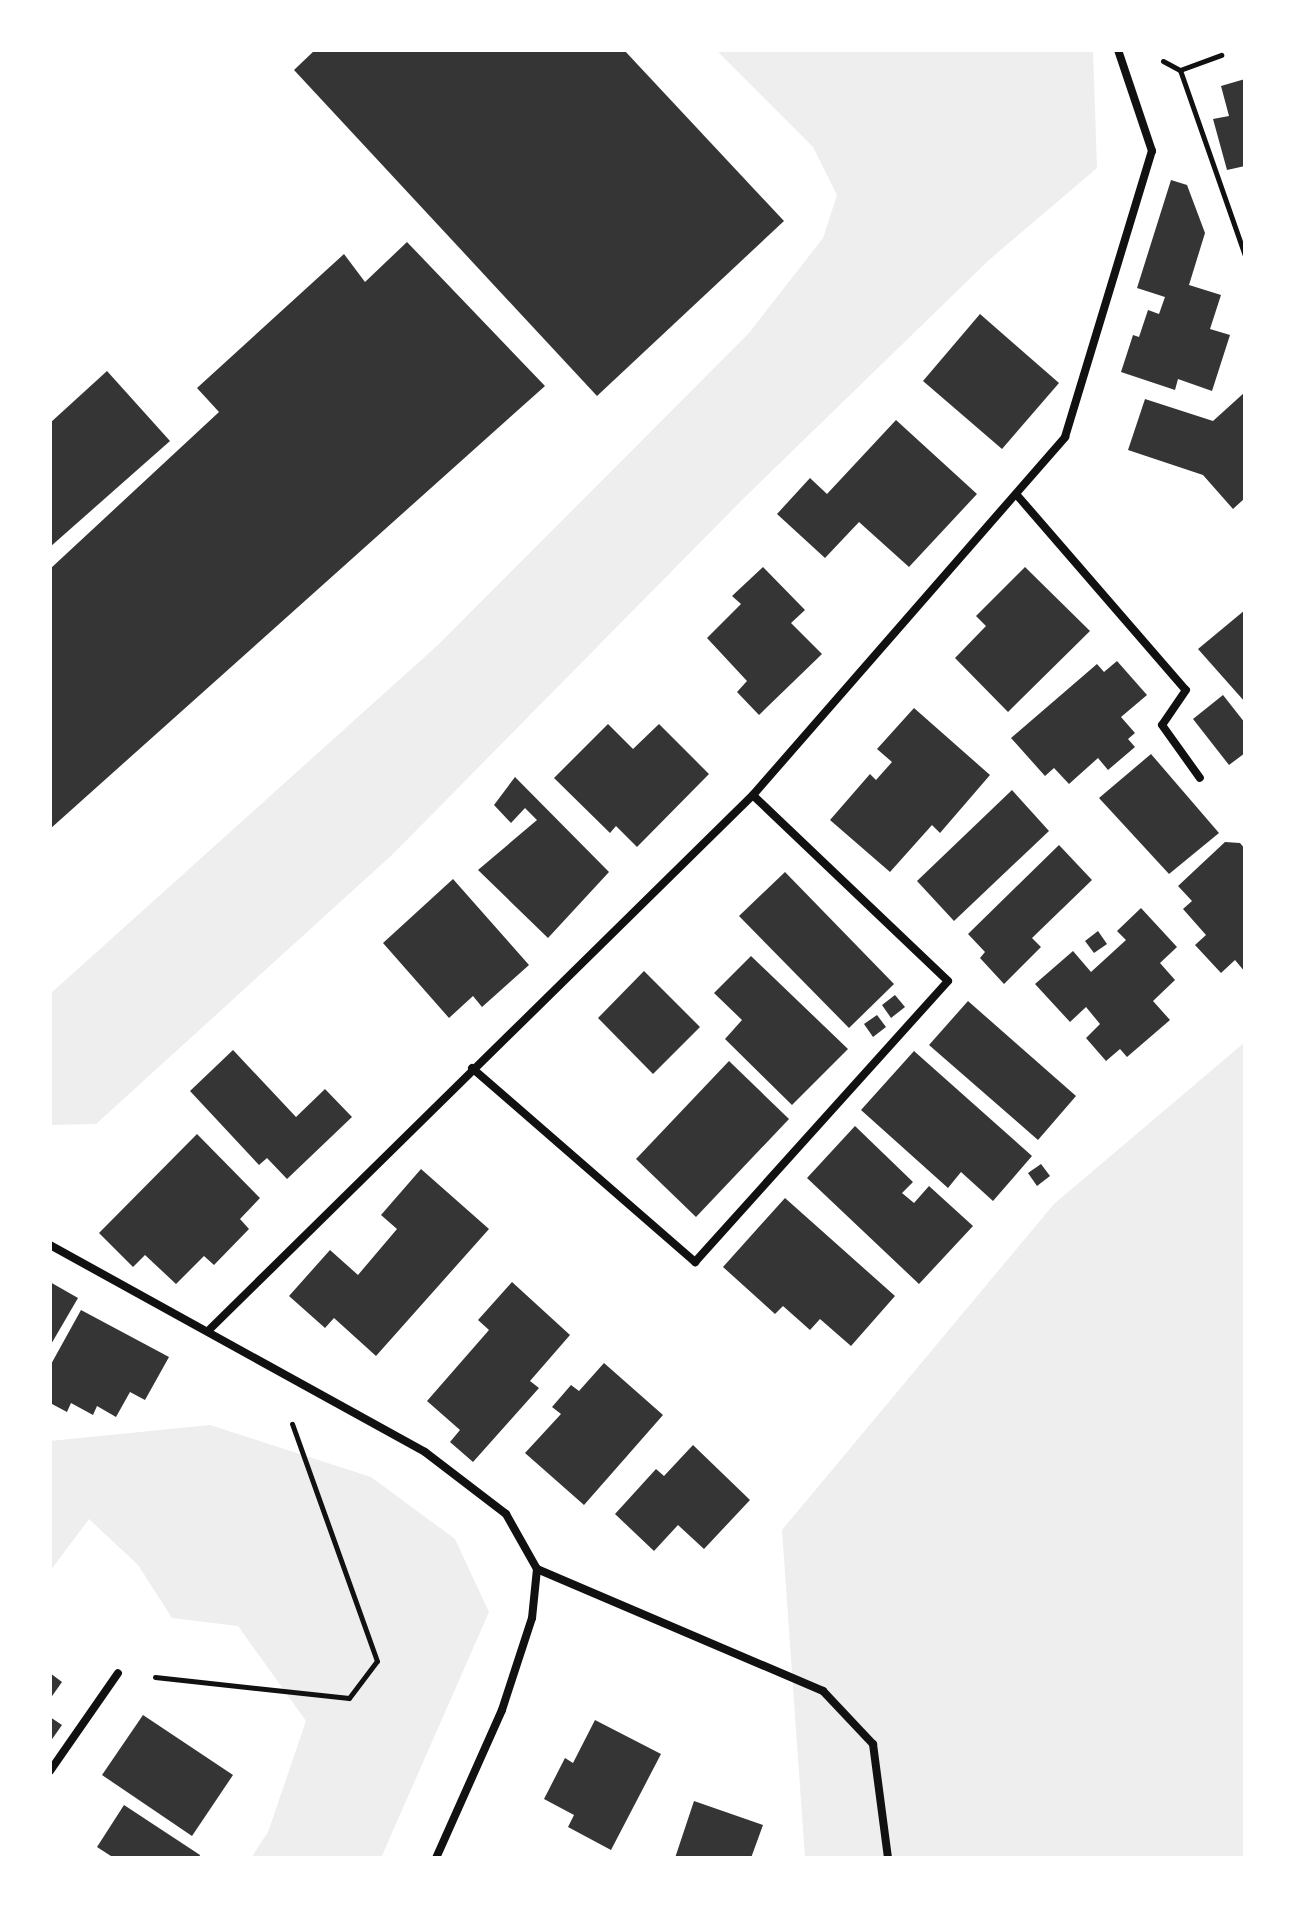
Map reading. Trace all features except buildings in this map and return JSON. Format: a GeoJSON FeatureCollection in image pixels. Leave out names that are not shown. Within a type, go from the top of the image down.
{"type":"FeatureCollection","features":[{"type":"Feature","properties":{"kind":"street"},"geometry":{"type":"LineString","coordinates":[[210,1329],[753,795],[1065,437],[1152,151],[1118,50]]}},
{"type":"Feature","properties":{"kind":"street"},"geometry":{"type":"LineString","coordinates":[[1016,494],[1186,690],[1162,725],[1200,778]]}},
{"type":"Feature","properties":{"kind":"street"},"geometry":{"type":"LineString","coordinates":[[472,1068],[695,1262],[948,981],[753,795]]}},
{"type":"Feature","properties":{"kind":"street"},"geometry":{"type":"LineString","coordinates":[[50,1245],[210,1329],[271,1367],[425,1452],[506,1514],[537,1569],[532,1618],[502,1710],[436,1858]]}},
{"type":"Feature","properties":{"kind":"street"},"geometry":{"type":"LineString","coordinates":[[537,1569],[823,1691],[873,1744],[888,1858]]}},
{"type":"Feature","properties":{"kind":"street"},"geometry":{"type":"LineString","coordinates":[[50,1771],[118,1673]]}},
{"type":"Feature","properties":{"kind":"path"},"geometry":{"type":"LineString","coordinates":[[1221,55],[1180,70],[1245,256]]}},
{"type":"Feature","properties":{"kind":"path"},"geometry":{"type":"LineString","coordinates":[[118,1673],[349,1698],[377,1661],[271,1367]]}},
{"type":"Feature","properties":{"kind":"shaded area"},"geometry":{"type":"Polygon","coordinates":[[[716,50],[1093,50],[1097,168],[989,260],[743,499],[393,854],[96,1124],[50,1125],[50,994],[439,644],[749,333],[823,238],[837,195],[813,147],[716,50]]]}},
{"type":"Feature","properties":{"kind":"shaded area"},"geometry":{"type":"Polygon","coordinates":[[[1245,1042],[1245,1858],[805,1858],[782,1530],[1054,1204],[1245,1042]]]}},
{"type":"Feature","properties":{"kind":"shaded area"},"geometry":{"type":"Polygon","coordinates":[[[210,1425],[371,1477],[455,1539],[489,1612],[381,1858],[251,1858],[268,1832],[306,1721],[238,1626],[172,1618],[138,1565],[89,1519],[50,1571],[50,1441],[210,1425]]]}}]}
